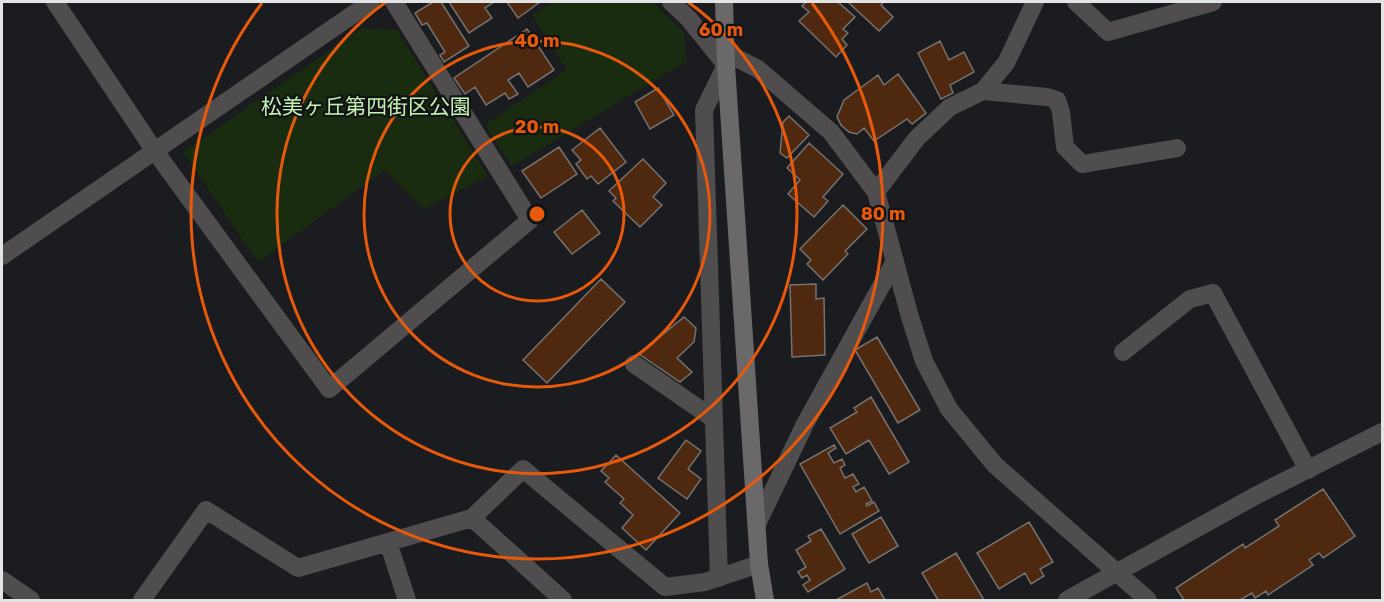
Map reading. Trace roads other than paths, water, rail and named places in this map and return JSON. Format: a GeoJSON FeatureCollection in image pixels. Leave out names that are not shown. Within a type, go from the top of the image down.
{"type":"FeatureCollection","features":[{"type":"Feature","properties":{"kind":"street"},"geometry":{"type":"LineString","coordinates":[[55,2],[154,150],[329,389],[530,220],[394,2]]}},
{"type":"Feature","properties":{"kind":"street"},"geometry":{"type":"LineString","coordinates":[[2,256],[371,2]]}},
{"type":"Feature","properties":{"kind":"street"},"geometry":{"type":"LineString","coordinates":[[671,2],[725,58],[758,69],[831,132],[876,192],[924,361],[949,409],[995,465],[1148,600]]}},
{"type":"Feature","properties":{"kind":"street"},"geometry":{"type":"LineString","coordinates":[[724,2],[725,58],[759,564],[765,600]]}},
{"type":"Feature","properties":{"kind":"street"},"geometry":{"type":"LineString","coordinates":[[876,192],[917,138],[950,107],[983,90],[1006,63],[1035,2]]}},
{"type":"Feature","properties":{"kind":"street"},"geometry":{"type":"LineString","coordinates":[[1076,2],[1108,32],[1213,2]]}},
{"type":"Feature","properties":{"kind":"street"},"geometry":{"type":"LineString","coordinates":[[719,578],[704,110],[725,58]]}},
{"type":"Feature","properties":{"kind":"street"},"geometry":{"type":"LineString","coordinates":[[983,90],[1056,100],[1061,112],[1065,147],[1082,164],[1177,147]]}},
{"type":"Feature","properties":{"kind":"street"},"geometry":{"type":"LineString","coordinates":[[757,525],[805,424],[895,261]]}},
{"type":"Feature","properties":{"kind":"street"},"geometry":{"type":"LineString","coordinates":[[1123,352],[1190,299],[1213,293],[1308,470]]}},
{"type":"Feature","properties":{"kind":"street"},"geometry":{"type":"LineString","coordinates":[[634,364],[714,419]]}},
{"type":"Feature","properties":{"kind":"street"},"geometry":{"type":"LineString","coordinates":[[1067,600],[1118,574],[1257,495],[1383,432]]}},
{"type":"Feature","properties":{"kind":"street"},"geometry":{"type":"LineString","coordinates":[[142,600],[206,510],[298,568],[472,518],[523,469],[666,587],[705,582],[759,564]]}},
{"type":"Feature","properties":{"kind":"street"},"geometry":{"type":"LineString","coordinates":[[472,518],[563,600]]}},
{"type":"Feature","properties":{"kind":"street"},"geometry":{"type":"LineString","coordinates":[[388,542],[407,600]]}},
{"type":"Feature","properties":{"kind":"street"},"geometry":{"type":"LineString","coordinates":[[2,580],[31,600]]}},
{"type":"Feature","properties":{"kind":"park label","name":"松美ヶ丘第四街区公園"},"geometry":{"type":"Point","coordinates":[366,106]}}]}
